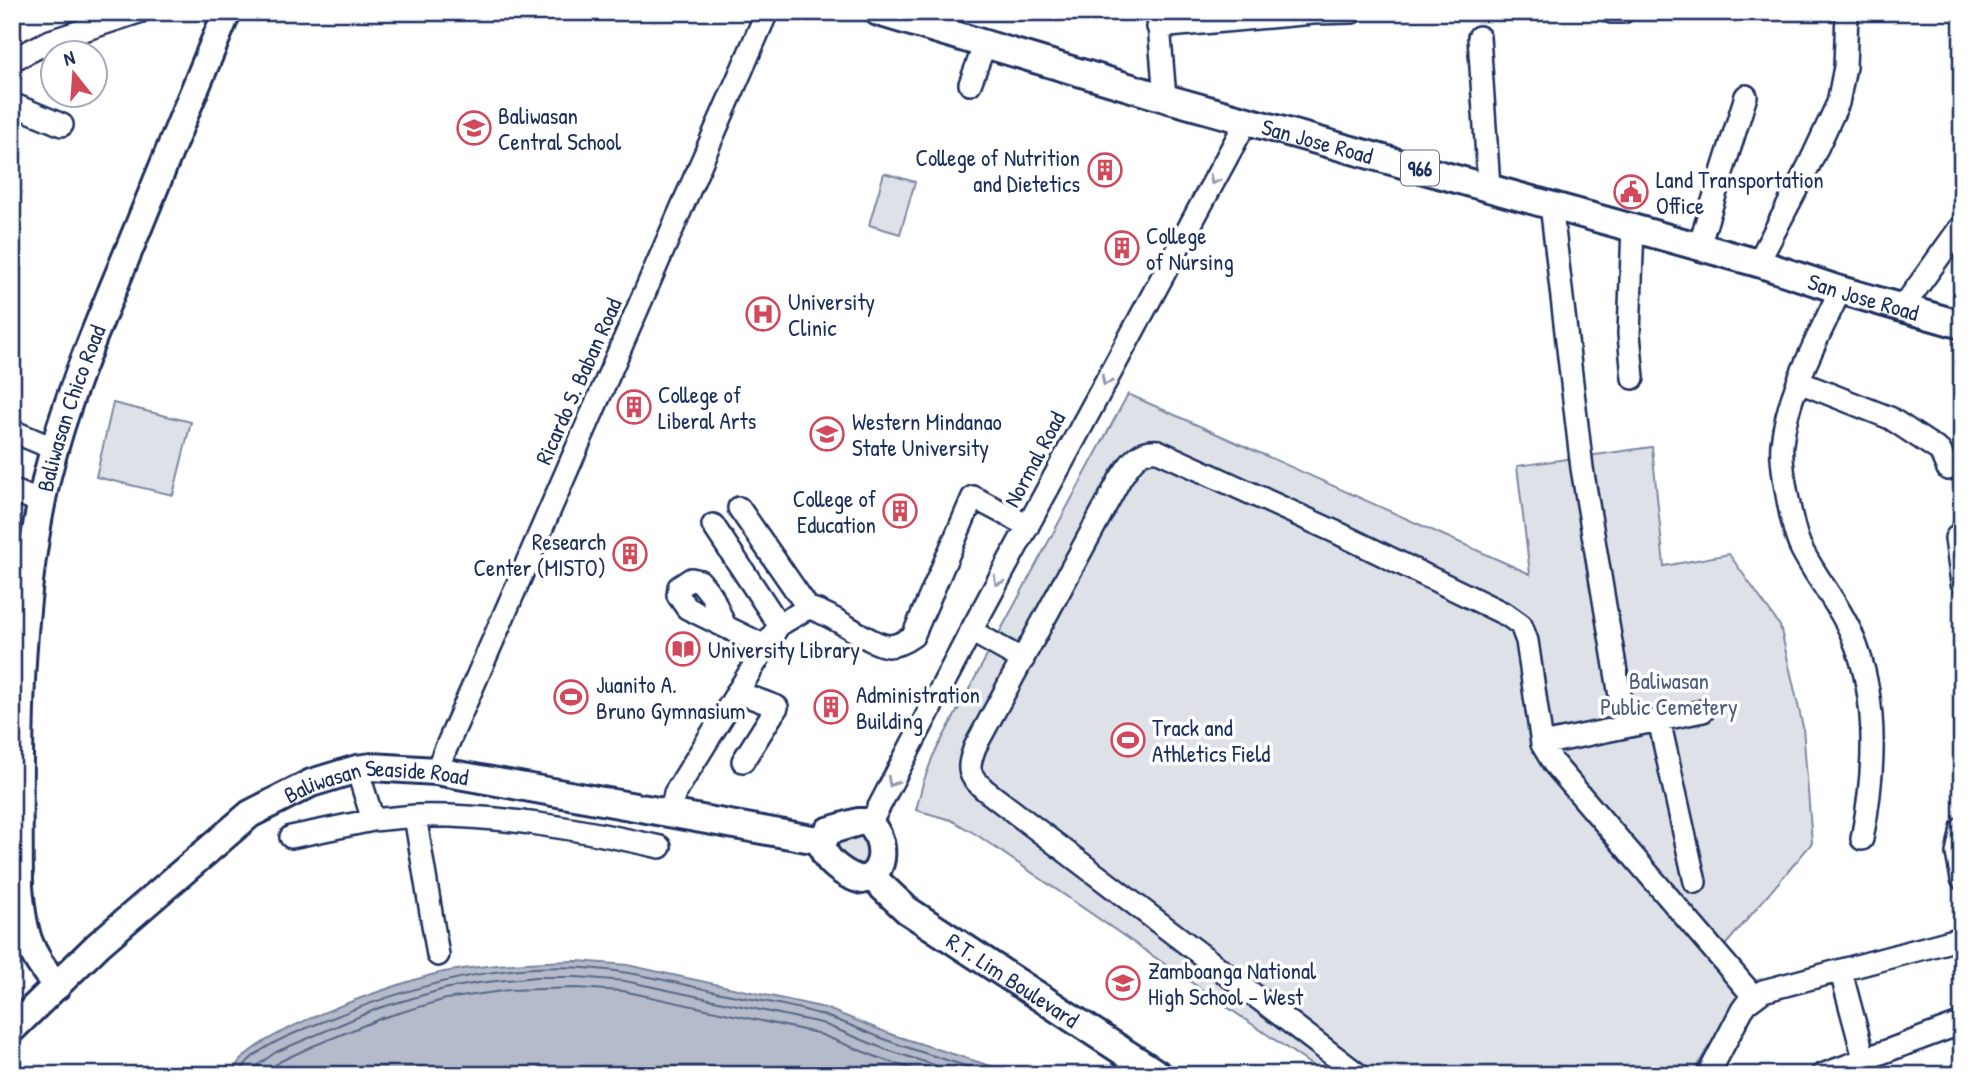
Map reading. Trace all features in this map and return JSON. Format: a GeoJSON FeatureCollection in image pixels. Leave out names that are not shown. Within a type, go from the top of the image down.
{"type":"FeatureCollection","features":[{"type":"Feature","properties":{"kind":"main road","name":"Baliwasan Chico Road"},"geometry":{"type":"LineString","coordinates":[[57,986],[33,954],[17,919],[22,564],[85,356],[226,12]]}},
{"type":"Feature","properties":{"kind":"main road","name":"San Jose Road"},"geometry":{"type":"LineString","coordinates":[[878,12],[917,18],[985,44],[1165,98],[1633,227],[1962,325]]}},
{"type":"Feature","properties":{"kind":"main road","name":"Baliwasan Seaside Road"},"geometry":{"type":"LineString","coordinates":[[12,1029],[148,901],[250,814],[312,783],[357,769],[372,767],[436,771],[822,841]]}},
{"type":"Feature","properties":{"kind":"main road"},"geometry":{"type":"LineString","coordinates":[[862,822],[870,824],[877,832],[881,862],[879,870],[872,877],[859,879],[828,860],[822,841],[828,831],[833,829],[862,822]]}},
{"type":"Feature","properties":{"kind":"main road","name":"R.T. Lim Boulevard"},"geometry":{"type":"LineString","coordinates":[[872,877],[907,910],[1160,1075]]}},
{"type":"Feature","properties":{"kind":"street"},"geometry":{"type":"LineString","coordinates":[[12,60],[50,41],[139,12]]}},
{"type":"Feature","properties":{"kind":"street","name":"Ricardo S. Baban Road"},"geometry":{"type":"LineString","coordinates":[[436,771],[768,12]]}},
{"type":"Feature","properties":{"kind":"street"},"geometry":{"type":"LineString","coordinates":[[1165,98],[1158,20],[1352,12]]}},
{"type":"Feature","properties":{"kind":"street"},"geometry":{"type":"LineString","coordinates":[[1611,12],[1623,12]]}},
{"type":"Feature","properties":{"kind":"street"},"geometry":{"type":"LineString","coordinates":[[1758,263],[1835,111],[1844,76],[1847,12]]}},
{"type":"Feature","properties":{"kind":"street"},"geometry":{"type":"LineString","coordinates":[[1479,37],[1489,187]]}},
{"type":"Feature","properties":{"kind":"street"},"geometry":{"type":"LineString","coordinates":[[970,84],[985,44]]}},
{"type":"Feature","properties":{"kind":"street"},"geometry":{"type":"LineString","coordinates":[[1699,246],[1746,96]]}},
{"type":"Feature","properties":{"kind":"street"},"geometry":{"type":"LineString","coordinates":[[12,104],[62,125]]}},
{"type":"Feature","properties":{"kind":"street","name":"Normal Road"},"geometry":{"type":"LineString","coordinates":[[870,824],[1247,120]]}},
{"type":"Feature","properties":{"kind":"street"},"geometry":{"type":"LineString","coordinates":[[1551,204],[1582,468],[1625,726]]}},
{"type":"Feature","properties":{"kind":"street"},"geometry":{"type":"LineString","coordinates":[[1903,307],[1962,225]]}},
{"type":"Feature","properties":{"kind":"street"},"geometry":{"type":"LineString","coordinates":[[1633,227],[1629,334],[1633,378]]}},
{"type":"Feature","properties":{"kind":"street"},"geometry":{"type":"LineString","coordinates":[[1840,290],[1799,382],[1784,430],[1782,460],[1800,547],[1852,635],[1869,695],[1870,801],[1862,839]]}},
{"type":"Feature","properties":{"kind":"street"},"geometry":{"type":"LineString","coordinates":[[1799,382],[1890,418],[1940,451],[1948,469]]}},
{"type":"Feature","properties":{"kind":"street"},"geometry":{"type":"LineString","coordinates":[[12,431],[55,449]]}},
{"type":"Feature","properties":{"kind":"street"},"geometry":{"type":"LineString","coordinates":[[1359,1075],[974,780],[970,774],[969,764],[975,747],[1124,472],[1138,454],[1148,450],[1158,451],[1339,534],[1515,620],[1525,631],[1542,744],[1560,774],[1677,905],[1754,997]]}},
{"type":"Feature","properties":{"kind":"street"},"geometry":{"type":"LineString","coordinates":[[12,489],[42,503]]}},
{"type":"Feature","properties":{"kind":"street"},"geometry":{"type":"LineString","coordinates":[[739,508],[808,608],[820,611],[877,643],[888,646],[913,636],[973,497],[1028,526]]}},
{"type":"Feature","properties":{"kind":"street"},"geometry":{"type":"LineString","coordinates":[[713,525],[779,625]]}},
{"type":"Feature","properties":{"kind":"street"},"geometry":{"type":"LineString","coordinates":[[1962,530],[1956,538],[1962,583]]}},
{"type":"Feature","properties":{"kind":"street"},"geometry":{"type":"LineString","coordinates":[[671,813],[675,793],[779,625],[808,608]]}},
{"type":"Feature","properties":{"kind":"street"},"geometry":{"type":"LineString","coordinates":[[724,624],[765,646]]}},
{"type":"Feature","properties":{"kind":"street"},"geometry":{"type":"LineString","coordinates":[[971,631],[1023,660]]}},
{"type":"Feature","properties":{"kind":"street"},"geometry":{"type":"LineString","coordinates":[[737,692],[777,707],[743,761]]}},
{"type":"Feature","properties":{"kind":"street"},"geometry":{"type":"LineString","coordinates":[[1542,744],[1703,710]]}},
{"type":"Feature","properties":{"kind":"street"},"geometry":{"type":"LineString","coordinates":[[1659,720],[1695,882]]}},
{"type":"Feature","properties":{"kind":"street"},"geometry":{"type":"LineString","coordinates":[[357,769],[373,820]]}},
{"type":"Feature","properties":{"kind":"street"},"geometry":{"type":"LineString","coordinates":[[415,816],[438,955]]}},
{"type":"Feature","properties":{"kind":"street"},"geometry":{"type":"LineString","coordinates":[[291,837],[373,820],[443,816],[506,820],[660,847]]}},
{"type":"Feature","properties":{"kind":"street"},"geometry":{"type":"LineString","coordinates":[[1962,828],[1957,853],[1962,879]]}},
{"type":"Feature","properties":{"kind":"street"},"geometry":{"type":"LineString","coordinates":[[1708,1075],[1742,1010],[1763,991],[1962,938]]}},
{"type":"Feature","properties":{"kind":"street"},"geometry":{"type":"LineString","coordinates":[[1841,972],[1864,1058]]}},
{"type":"Feature","properties":{"kind":"street"},"geometry":{"type":"LineString","coordinates":[[1822,1075],[1962,1023]]}},
{"type":"Feature","properties":{"kind":"green space"},"geometry":{"type":"Polygon","coordinates":[[[884,173],[915,182],[900,234],[869,225],[884,173]]]}},
{"type":"Feature","properties":{"kind":"green space","name":"Baliwasan Public Cemetery"},"geometry":{"type":"Polygon","coordinates":[[[1128,394],[1530,574],[1517,466],[1652,447],[1664,566],[1729,554],[1780,626],[1803,727],[1812,843],[1722,949],[1750,982],[1691,1075],[1326,1075],[977,835],[951,820],[916,810],[933,756],[1128,394]]]}},
{"type":"Feature","properties":{"kind":"green space"},"geometry":{"type":"Polygon","coordinates":[[[113,403],[191,422],[173,495],[96,477],[113,403]]]}},
{"type":"Feature","properties":{"kind":"green space"},"geometry":{"type":"Polygon","coordinates":[[[861,833],[865,835],[870,860],[864,869],[836,852],[835,841],[861,833]]]}},
{"type":"Feature","properties":{"kind":"water"},"geometry":{"type":"Polygon","coordinates":[[[578,961],[627,965],[825,1008],[893,1035],[1019,1075],[233,1075],[241,1060],[261,1044],[325,1012],[396,986],[461,969],[578,961]]]}},
{"type":"Feature","properties":{"kind":"place","name":"Baliwasan Central School"},"geometry":{"type":"Point","coordinates":[474,128]}},
{"type":"Feature","properties":{"kind":"place","name":"College of Nutrition and Dietetics"},"geometry":{"type":"Point","coordinates":[1105,170]}},
{"type":"Feature","properties":{"kind":"place","name":"Land Transportation Office"},"geometry":{"type":"Point","coordinates":[1631,192]}},
{"type":"Feature","properties":{"kind":"place","name":"College of Nursing"},"geometry":{"type":"Point","coordinates":[1122,248]}},
{"type":"Feature","properties":{"kind":"place","name":"University Clinic"},"geometry":{"type":"Point","coordinates":[763,314]}},
{"type":"Feature","properties":{"kind":"place","name":"College of Liberal Arts"},"geometry":{"type":"Point","coordinates":[634,407]}},
{"type":"Feature","properties":{"kind":"place","name":"Western Mindanao State University"},"geometry":{"type":"Point","coordinates":[827,434]}},
{"type":"Feature","properties":{"kind":"place","name":"College of Education"},"geometry":{"type":"Point","coordinates":[900,511]}},
{"type":"Feature","properties":{"kind":"place","name":"Research Center (MISTO)"},"geometry":{"type":"Point","coordinates":[630,554]}},
{"type":"Feature","properties":{"kind":"place","name":"University Library"},"geometry":{"type":"Point","coordinates":[683,649]}},
{"type":"Feature","properties":{"kind":"place","name":"Juanito A. Bruno Gymnasium"},"geometry":{"type":"Point","coordinates":[571,697]}},
{"type":"Feature","properties":{"kind":"place","name":"Administration Building"},"geometry":{"type":"Point","coordinates":[831,707]}},
{"type":"Feature","properties":{"kind":"place","name":"Track and Athletics Field"},"geometry":{"type":"Point","coordinates":[1128,740]}},
{"type":"Feature","properties":{"kind":"place","name":"Zamboanga National High School – West"},"geometry":{"type":"Point","coordinates":[1123,983]}}]}
